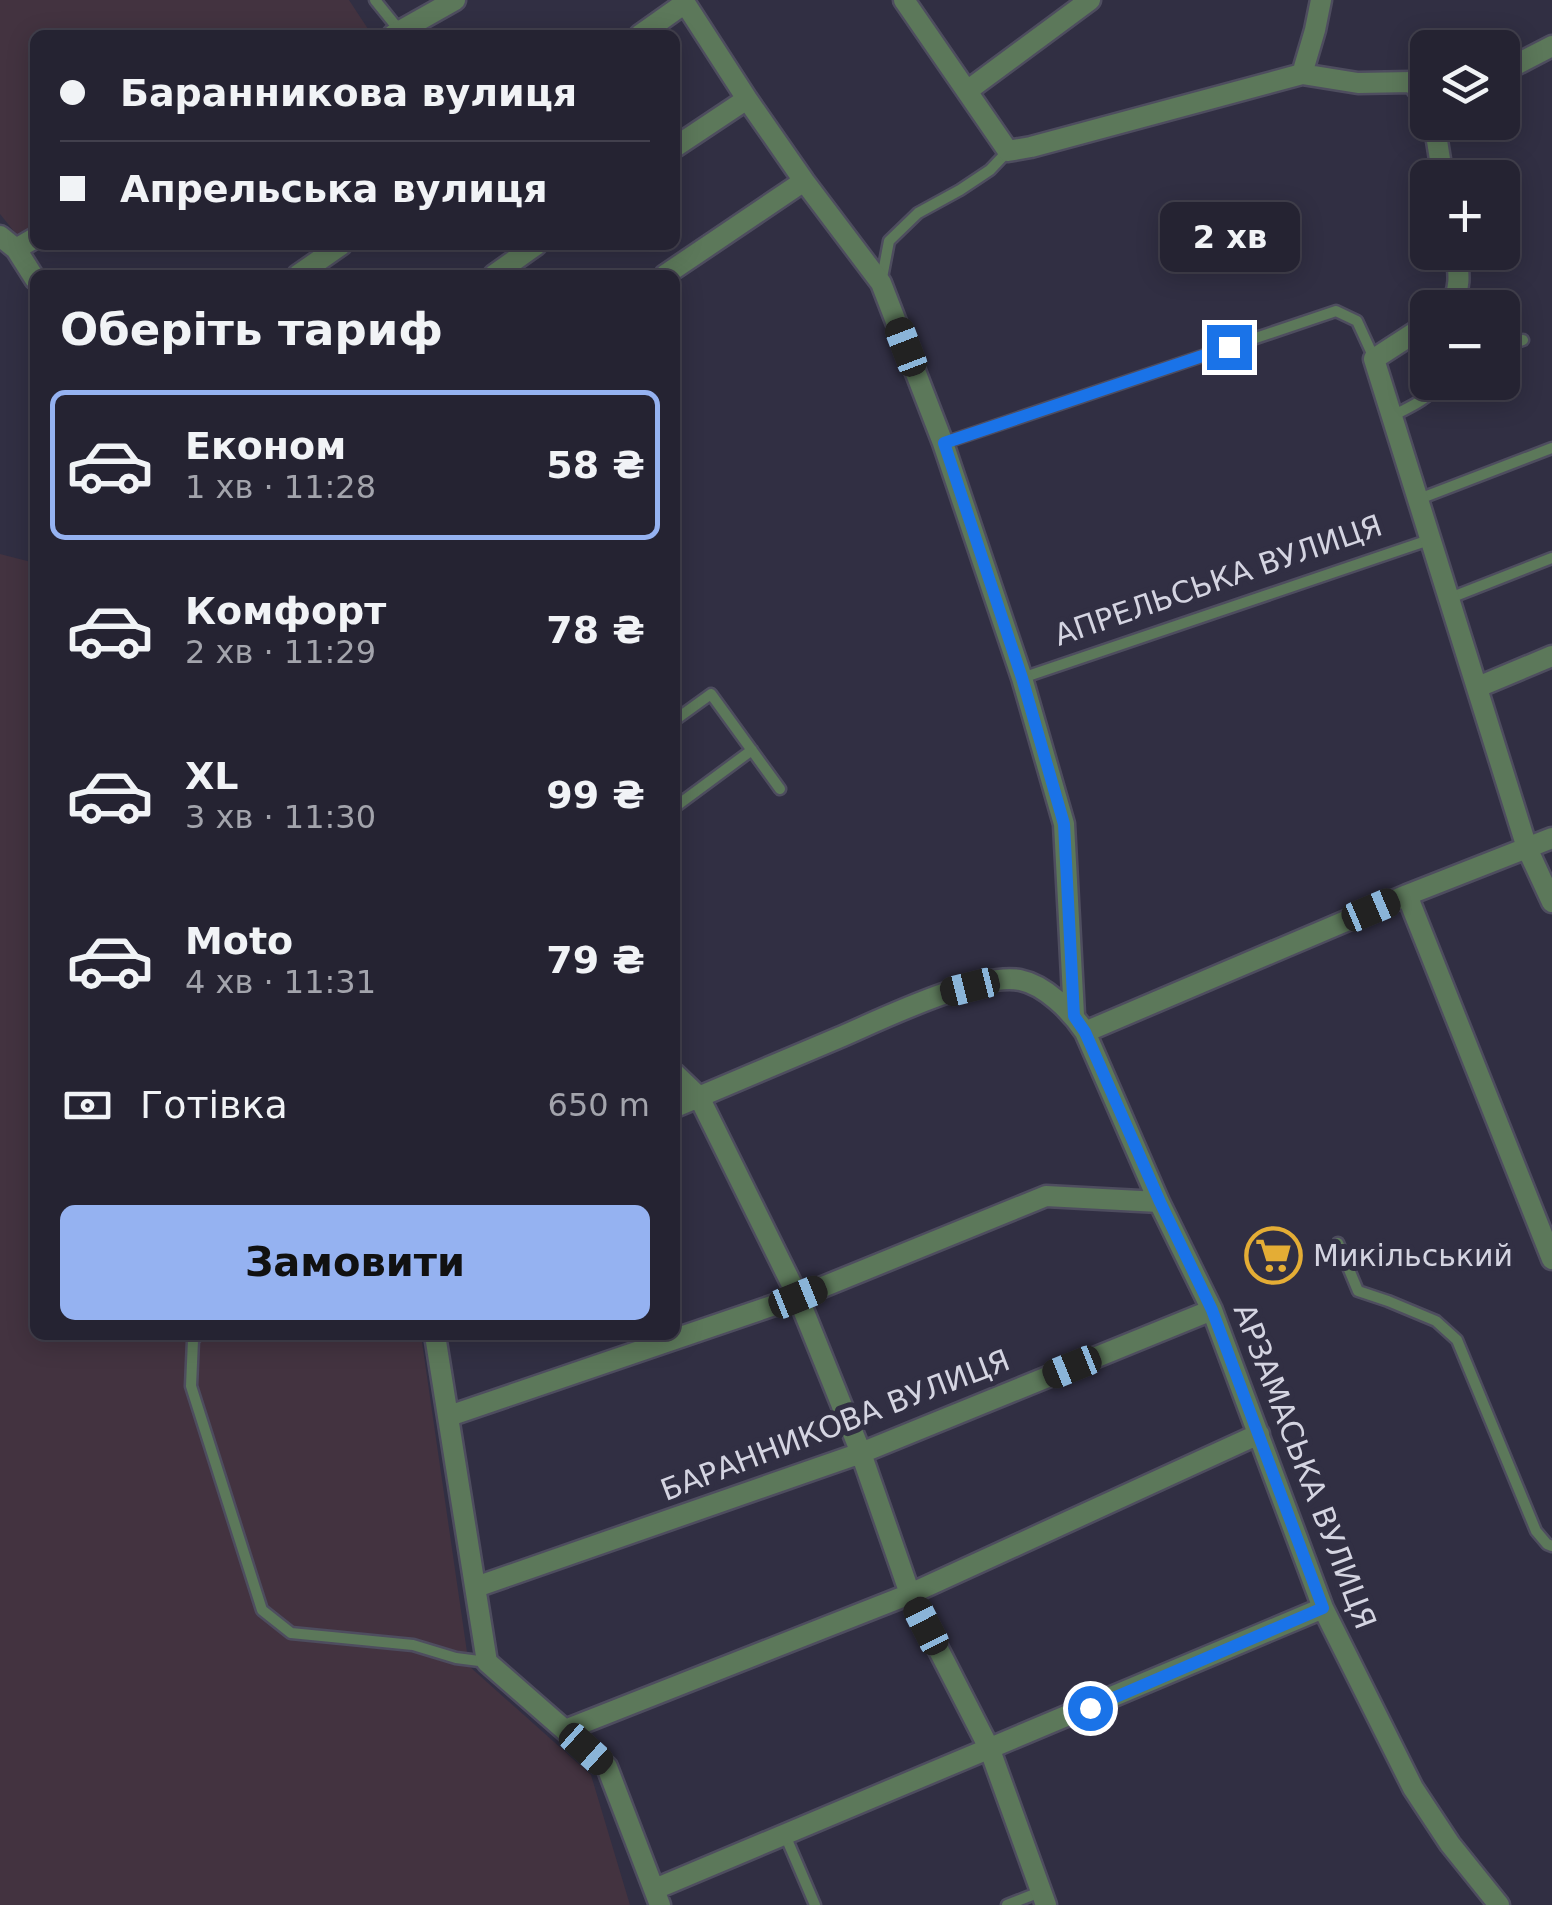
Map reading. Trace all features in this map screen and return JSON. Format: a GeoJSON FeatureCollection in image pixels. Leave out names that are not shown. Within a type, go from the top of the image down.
{"type":"FeatureCollection","features":[{"type":"Feature","properties":{"kind":"street"},"geometry":{"type":"LineString","coordinates":[[402,30],[417,0]]}},
{"type":"Feature","properties":{"kind":"street"},"geometry":{"type":"LineString","coordinates":[[402,30],[455,0]]}},
{"type":"Feature","properties":{"kind":"street"},"geometry":{"type":"LineString","coordinates":[[904,0],[1008,151],[1302,74],[1358,83],[1410,82]]}},
{"type":"Feature","properties":{"kind":"street"},"geometry":{"type":"LineString","coordinates":[[967,92],[1090,0]]}},
{"type":"Feature","properties":{"kind":"street"},"geometry":{"type":"LineString","coordinates":[[1302,74],[1320,0]]}},
{"type":"Feature","properties":{"kind":"street"},"geometry":{"type":"LineString","coordinates":[[647,30],[684,2],[804,181],[881,282],[944,443],[1022,678],[1064,824],[1079,1024]]}},
{"type":"Feature","properties":{"kind":"street"},"geometry":{"type":"LineString","coordinates":[[1520,63],[1552,46]]}},
{"type":"Feature","properties":{"kind":"street"},"geometry":{"type":"LineString","coordinates":[[680,144],[747,99]]}},
{"type":"Feature","properties":{"kind":"street"},"geometry":{"type":"LineString","coordinates":[[673,270],[804,181]]}},
{"type":"Feature","properties":{"kind":"street"},"geometry":{"type":"LineString","coordinates":[[8,242],[30,273]]}},
{"type":"Feature","properties":{"kind":"street"},"geometry":{"type":"LineString","coordinates":[[305,270],[334,250]]}},
{"type":"Feature","properties":{"kind":"street"},"geometry":{"type":"LineString","coordinates":[[501,270],[529,250]]}},
{"type":"Feature","properties":{"kind":"street"},"geometry":{"type":"LineString","coordinates":[[1410,336],[1374,359],[1528,848],[1552,902]]}},
{"type":"Feature","properties":{"kind":"street"},"geometry":{"type":"LineString","coordinates":[[1478,687],[1552,656]]}},
{"type":"Feature","properties":{"kind":"street"},"geometry":{"type":"LineString","coordinates":[[1079,1024],[1552,838]]}},
{"type":"Feature","properties":{"kind":"street"},"geometry":{"type":"LineString","coordinates":[[1407,895],[1552,1259]]}},
{"type":"Feature","properties":{"kind":"street"},"geometry":{"type":"LineString","coordinates":[[680,1105],[940,995],[1001,979],[1024,981],[1043,991],[1079,1024]]}},
{"type":"Feature","properties":{"kind":"street","name":"АРЗАМАСЬКА ВУЛИЦЯ"},"geometry":{"type":"LineString","coordinates":[[1079,1024],[1212,1310],[1323,1608],[1413,1788],[1450,1844],[1499,1905]]}},
{"type":"Feature","properties":{"kind":"street"},"geometry":{"type":"LineString","coordinates":[[680,1079],[698,1097],[798,1297],[861,1453],[910,1594],[990,1750],[1043,1898]]}},
{"type":"Feature","properties":{"kind":"street"},"geometry":{"type":"LineString","coordinates":[[680,1337],[798,1297],[1046,1196],[1160,1202]]}},
{"type":"Feature","properties":{"kind":"street","name":"БАРАННИКОВА ВУЛИЦЯ"},"geometry":{"type":"LineString","coordinates":[[476,1587],[861,1453],[1212,1310]]}},
{"type":"Feature","properties":{"kind":"street"},"geometry":{"type":"LineString","coordinates":[[436,1340],[488,1662],[607,1768],[658,1897],[785,1835],[1323,1608]]}},
{"type":"Feature","properties":{"kind":"street"},"geometry":{"type":"LineString","coordinates":[[449,1416],[672,1340]]}},
{"type":"Feature","properties":{"kind":"street"},"geometry":{"type":"LineString","coordinates":[[565,1730],[910,1594],[1259,1434]]}},
{"type":"Feature","properties":{"kind":"lane"},"geometry":{"type":"LineString","coordinates":[[375,0],[402,30]]}},
{"type":"Feature","properties":{"kind":"lane"},"geometry":{"type":"LineString","coordinates":[[881,282],[890,241],[918,212],[990,170],[1008,151]]}},
{"type":"Feature","properties":{"kind":"lane"},"geometry":{"type":"LineString","coordinates":[[944,443],[1336,311],[1357,321],[1374,359]]}},
{"type":"Feature","properties":{"kind":"lane"},"geometry":{"type":"LineString","coordinates":[[1392,416],[1422,400]]}},
{"type":"Feature","properties":{"kind":"lane"},"geometry":{"type":"LineString","coordinates":[[1419,499],[1552,448]]}},
{"type":"Feature","properties":{"kind":"lane","name":"АПРЕЛЬСЬКА ВУЛИЦЯ"},"geometry":{"type":"LineString","coordinates":[[1022,678],[1432,539]]}},
{"type":"Feature","properties":{"kind":"lane"},"geometry":{"type":"LineString","coordinates":[[1450,598],[1552,558]]}},
{"type":"Feature","properties":{"kind":"lane"},"geometry":{"type":"LineString","coordinates":[[680,716],[711,694],[780,788]]}},
{"type":"Feature","properties":{"kind":"lane"},"geometry":{"type":"LineString","coordinates":[[680,803],[752,750]]}},
{"type":"Feature","properties":{"kind":"lane"},"geometry":{"type":"LineString","coordinates":[[1338,1244],[1358,1292],[1436,1321],[1457,1340],[1536,1531],[1552,1546]]}},
{"type":"Feature","properties":{"kind":"lane"},"geometry":{"type":"LineString","coordinates":[[193,1340],[191,1386],[262,1610],[291,1634],[413,1645],[456,1658],[488,1662]]}},
{"type":"Feature","properties":{"kind":"lane"},"geometry":{"type":"LineString","coordinates":[[785,1835],[814,1905]]}},
{"type":"Feature","properties":{"kind":"lane"},"geometry":{"type":"LineString","coordinates":[[1007,1905],[1043,1898]]}},
{"type":"Feature","properties":{"kind":"shaded area"},"geometry":{"type":"Polygon","coordinates":[[[0,0],[349,0],[369,30],[30,30],[30,234],[20,239],[0,214],[0,0]]]}},
{"type":"Feature","properties":{"kind":"shaded area"},"geometry":{"type":"Polygon","coordinates":[[[0,554],[30,562],[30,1340],[422,1340],[469,1666],[591,1775],[630,1905],[0,1905],[0,554]]]}},
{"type":"Feature","properties":{"kind":"place","name":"Микільський"},"geometry":{"type":"Point","coordinates":[1274,1255]}},
{"type":"Feature","properties":{"kind":"route"},"geometry":{"type":"LineString","coordinates":[[1090,1708],[1323,1608],[1212,1310],[1085,1032],[1074,1016],[1064,824],[1022,678],[944,443],[1229,347]]}}]}
